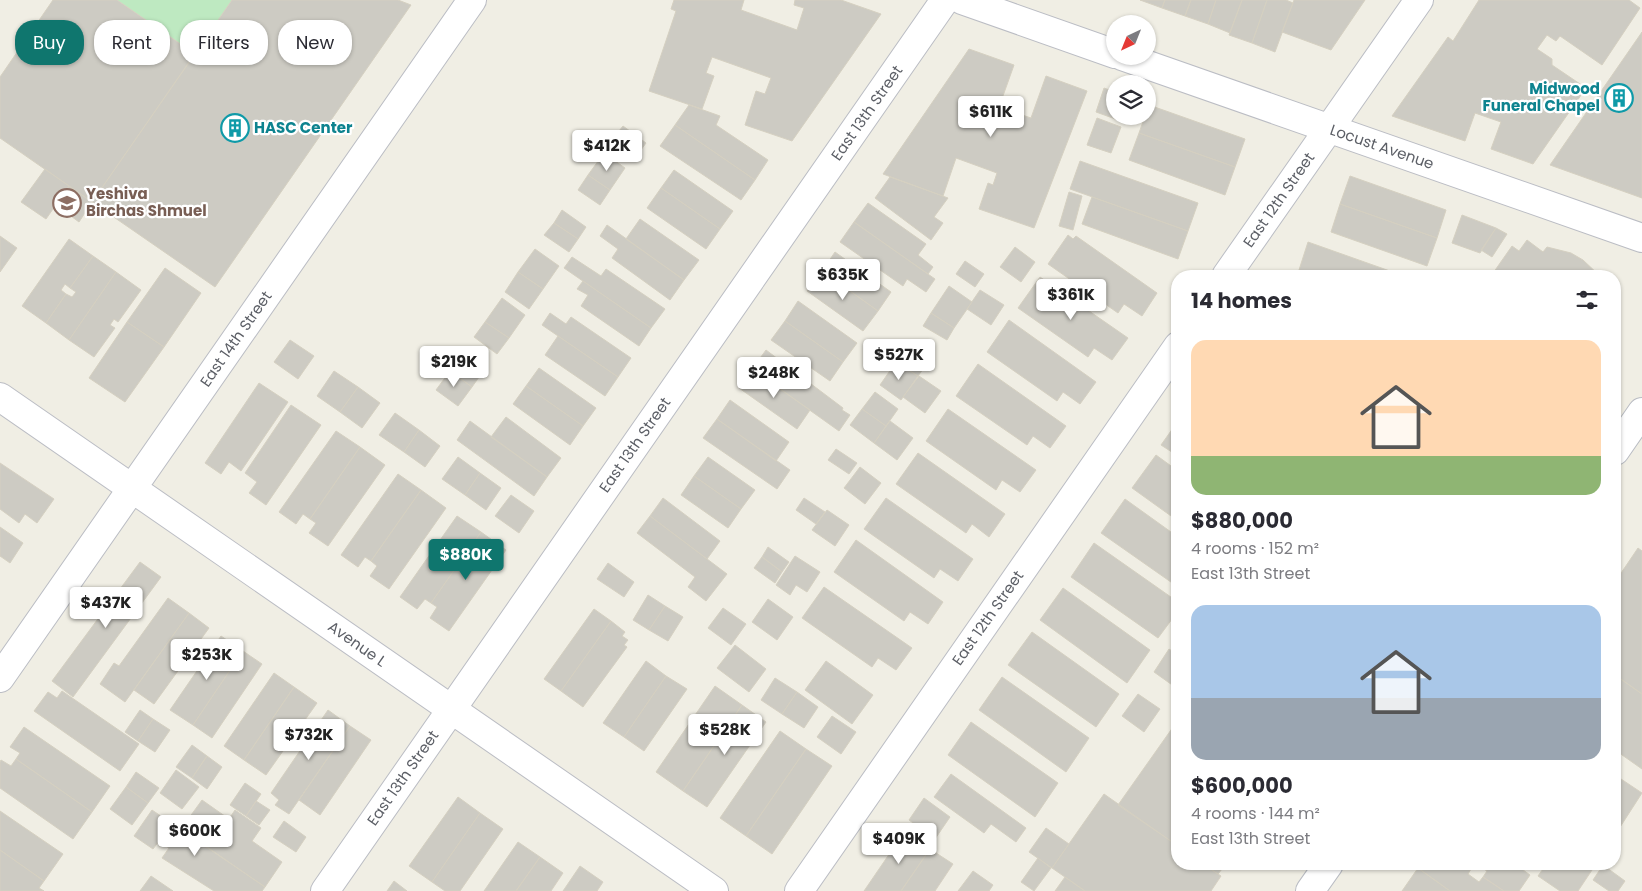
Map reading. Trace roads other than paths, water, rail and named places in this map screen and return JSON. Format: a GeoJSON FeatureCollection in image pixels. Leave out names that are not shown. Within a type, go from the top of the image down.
{"type":"FeatureCollection","features":[{"type":"Feature","properties":{"kind":"street","name":"East 14th Street"},"geometry":{"type":"LineString","coordinates":[[0,678],[472,0]]}},
{"type":"Feature","properties":{"kind":"street","name":"East 13th Street"},"geometry":{"type":"LineString","coordinates":[[325,891],[945,0]]}},
{"type":"Feature","properties":{"kind":"street"},"geometry":{"type":"LineString","coordinates":[[962,0],[1106,51]]}},
{"type":"Feature","properties":{"kind":"street","name":"East 12th Street"},"geometry":{"type":"LineString","coordinates":[[1230,270],[1418,0]]}},
{"type":"Feature","properties":{"kind":"street","name":"Locust Avenue"},"geometry":{"type":"LineString","coordinates":[[1148,65],[1642,238]]}},
{"type":"Feature","properties":{"kind":"street","name":"East 12th Street"},"geometry":{"type":"LineString","coordinates":[[799,891],[1171,356]]}},
{"type":"Feature","properties":{"kind":"street","name":"Avenue L"},"geometry":{"type":"LineString","coordinates":[[0,397],[714,891]]}},
{"type":"Feature","properties":{"kind":"street"},"geometry":{"type":"LineString","coordinates":[[1621,442],[1642,412]]}},
{"type":"Feature","properties":{"kind":"street"},"geometry":{"type":"LineString","coordinates":[[1310,891],[1324,870]]}},
{"type":"Feature","properties":{"kind":"place","name":"Midwood Funeral Chapel"},"geometry":{"type":"Point","coordinates":[1619,98]}},
{"type":"Feature","properties":{"kind":"place","name":"HASC Center"},"geometry":{"type":"Point","coordinates":[235,128]}},
{"type":"Feature","properties":{"kind":"place","name":"Yeshiva Birchas Shmuel"},"geometry":{"type":"Point","coordinates":[67,203]}}]}
